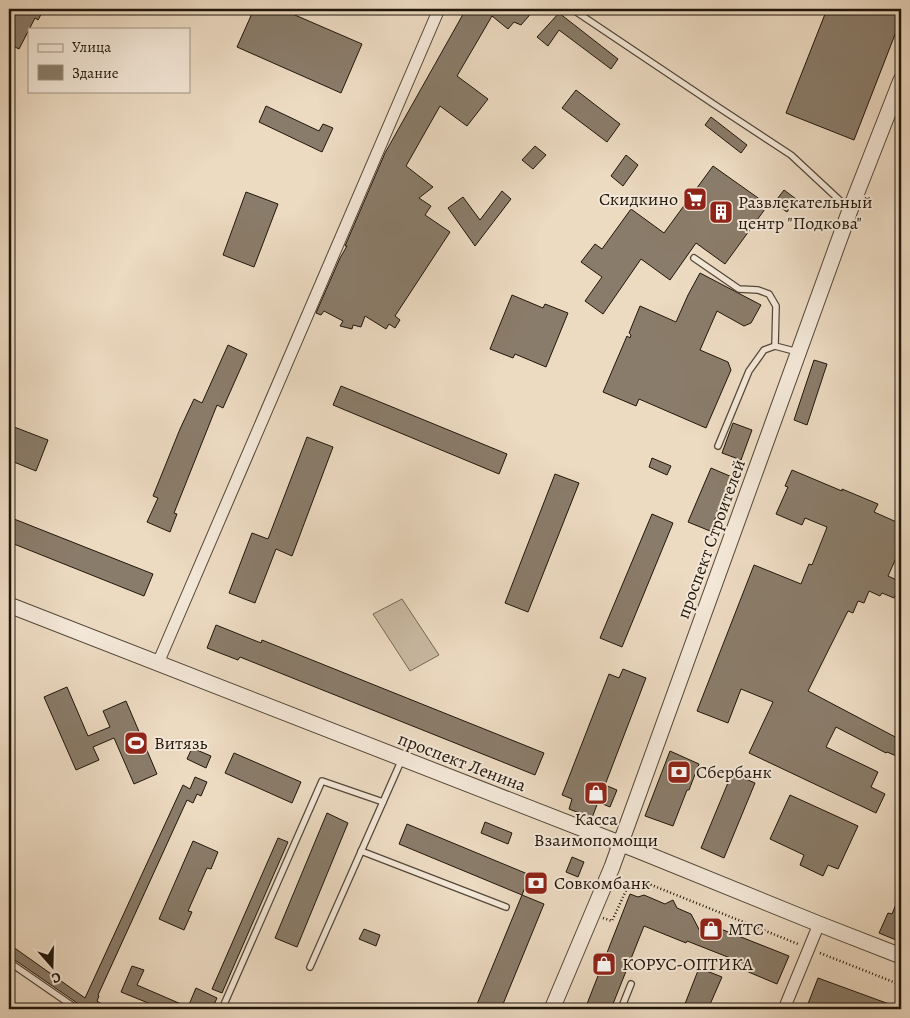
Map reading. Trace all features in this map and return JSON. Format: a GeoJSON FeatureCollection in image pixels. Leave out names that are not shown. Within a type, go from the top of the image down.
{"type":"FeatureCollection","features":[{"type":"Feature","properties":{"kind":"street"},"geometry":{"type":"LineString","coordinates":[[158,664],[439,9]]}},
{"type":"Feature","properties":{"kind":"street","name":"проспект Строителей"},"geometry":{"type":"LineString","coordinates":[[552,1009],[593,914],[620,844],[850,210],[901,80]]}},
{"type":"Feature","properties":{"kind":"street","name":"проспект Ленина"},"geometry":{"type":"LineString","coordinates":[[9,605],[636,850],[901,956]]}},
{"type":"Feature","properties":{"kind":"street"},"geometry":{"type":"LineString","coordinates":[[784,1009],[819,924]]}},
{"type":"Feature","properties":{"kind":"lane"},"geometry":{"type":"LineString","coordinates":[[572,9],[791,155],[850,210]]}},
{"type":"Feature","properties":{"kind":"lane"},"geometry":{"type":"LineString","coordinates":[[694,258],[739,289],[758,290],[769,294],[776,306],[775,346]]}},
{"type":"Feature","properties":{"kind":"lane"},"geometry":{"type":"LineString","coordinates":[[718,446],[749,371],[764,350],[775,346],[798,352]]}},
{"type":"Feature","properties":{"kind":"lane"},"geometry":{"type":"LineString","coordinates":[[310,967],[402,759]]}},
{"type":"Feature","properties":{"kind":"lane"},"geometry":{"type":"LineString","coordinates":[[222,1009],[322,781],[383,802]]}},
{"type":"Feature","properties":{"kind":"lane"},"geometry":{"type":"LineString","coordinates":[[361,851],[506,907]]}},
{"type":"Feature","properties":{"kind":"lane"},"geometry":{"type":"LineString","coordinates":[[9,962],[77,1009]]}},
{"type":"Feature","properties":{"kind":"lane"},"geometry":{"type":"LineString","coordinates":[[621,1009],[631,984]]}},
{"type":"Feature","properties":{"kind":"path"},"geometry":{"type":"LineString","coordinates":[[593,914],[612,921],[630,884],[639,880],[901,985]]}},
{"type":"Feature","properties":{"kind":"shaded area"},"geometry":{"type":"Polygon","coordinates":[[[402,599],[439,655],[410,671],[373,614],[402,599]]]}},
{"type":"Feature","properties":{"kind":"building"},"geometry":{"type":"Polygon","coordinates":[[[9,9],[44,9],[38,20],[35,18],[30,28],[28,28],[19,49],[9,44],[9,9]]]}},
{"type":"Feature","properties":{"kind":"building"},"geometry":{"type":"Polygon","coordinates":[[[254,9],[281,9],[362,44],[341,93],[237,47],[254,9]]]}},
{"type":"Feature","properties":{"kind":"building"},"geometry":{"type":"Polygon","coordinates":[[[466,9],[535,9],[521,25],[514,22],[508,29],[492,16],[457,76],[488,99],[467,126],[440,106],[406,166],[433,187],[419,198],[431,206],[425,215],[450,232],[395,316],[400,320],[395,328],[389,324],[386,329],[365,316],[361,327],[353,325],[352,329],[340,326],[343,321],[324,311],[321,315],[316,313],[347,246],[345,246],[385,153],[466,9]]]}},
{"type":"Feature","properties":{"kind":"building"},"geometry":{"type":"Polygon","coordinates":[[[827,9],[901,9],[901,19],[854,140],[786,113],[827,9]]]}},
{"type":"Feature","properties":{"kind":"building"},"geometry":{"type":"Polygon","coordinates":[[[559,13],[618,59],[611,69],[559,30],[548,46],[537,37],[559,13]]]}},
{"type":"Feature","properties":{"kind":"building"},"geometry":{"type":"Polygon","coordinates":[[[576,90],[620,124],[607,142],[562,108],[576,90]]]}},
{"type":"Feature","properties":{"kind":"building"},"geometry":{"type":"Polygon","coordinates":[[[266,106],[319,131],[323,124],[333,128],[322,152],[259,122],[266,106]]]}},
{"type":"Feature","properties":{"kind":"building"},"geometry":{"type":"Polygon","coordinates":[[[711,117],[747,145],[741,153],[705,125],[711,117]]]}},
{"type":"Feature","properties":{"kind":"building"},"geometry":{"type":"Polygon","coordinates":[[[535,146],[546,155],[533,169],[522,160],[535,146]]]}},
{"type":"Feature","properties":{"kind":"building"},"geometry":{"type":"Polygon","coordinates":[[[626,155],[638,165],[623,186],[611,176],[626,155]]]}},
{"type":"Feature","properties":{"kind":"building"},"geometry":{"type":"Polygon","coordinates":[[[713,166],[768,205],[725,264],[696,243],[670,280],[641,259],[603,314],[585,301],[602,277],[581,262],[595,244],[602,249],[631,209],[664,233],[713,166]]]}},
{"type":"Feature","properties":{"kind":"building"},"geometry":{"type":"Polygon","coordinates":[[[784,190],[796,199],[787,212],[774,203],[784,190]]]}},
{"type":"Feature","properties":{"kind":"building"},"geometry":{"type":"Polygon","coordinates":[[[502,191],[511,199],[475,246],[448,208],[463,197],[480,220],[502,191]]]}},
{"type":"Feature","properties":{"kind":"building"},"geometry":{"type":"Polygon","coordinates":[[[246,192],[278,204],[254,267],[223,255],[246,192]]]}},
{"type":"Feature","properties":{"kind":"building"},"geometry":{"type":"Polygon","coordinates":[[[700,273],[761,305],[751,323],[744,326],[717,311],[700,350],[728,362],[731,370],[706,428],[639,399],[636,406],[603,392],[627,336],[630,338],[631,335],[629,333],[640,306],[676,322],[700,273]]]}},
{"type":"Feature","properties":{"kind":"building"},"geometry":{"type":"Polygon","coordinates":[[[512,295],[543,308],[545,304],[568,313],[546,367],[515,354],[513,358],[490,349],[512,295]]]}},
{"type":"Feature","properties":{"kind":"building"},"geometry":{"type":"Polygon","coordinates":[[[228,345],[247,354],[223,408],[217,405],[174,513],[177,514],[170,532],[147,522],[158,498],[153,496],[194,399],[202,403],[228,345]]]}},
{"type":"Feature","properties":{"kind":"building"},"geometry":{"type":"Polygon","coordinates":[[[814,360],[827,364],[807,425],[794,420],[814,360]]]}},
{"type":"Feature","properties":{"kind":"building"},"geometry":{"type":"Polygon","coordinates":[[[341,386],[507,454],[499,474],[333,405],[341,386]]]}},
{"type":"Feature","properties":{"kind":"building"},"geometry":{"type":"Polygon","coordinates":[[[733,423],[752,430],[741,460],[722,453],[733,423]]]}},
{"type":"Feature","properties":{"kind":"building"},"geometry":{"type":"Polygon","coordinates":[[[9,425],[48,440],[36,471],[9,460],[9,425]]]}},
{"type":"Feature","properties":{"kind":"building"},"geometry":{"type":"Polygon","coordinates":[[[307,437],[333,447],[292,556],[276,549],[255,603],[229,593],[252,533],[268,539],[307,437]]]}},
{"type":"Feature","properties":{"kind":"building"},"geometry":{"type":"Polygon","coordinates":[[[652,458],[671,466],[667,475],[649,467],[652,458]]]}},
{"type":"Feature","properties":{"kind":"building"},"geometry":{"type":"Polygon","coordinates":[[[711,468],[732,477],[710,531],[688,522],[711,468]]]}},
{"type":"Feature","properties":{"kind":"building"},"geometry":{"type":"Polygon","coordinates":[[[792,470],[878,504],[874,512],[901,524],[901,547],[888,576],[901,582],[901,595],[896,593],[894,598],[882,593],[880,596],[869,591],[864,603],[858,601],[853,613],[848,611],[808,691],[901,740],[901,758],[886,753],[836,727],[826,747],[878,772],[871,787],[885,794],[876,813],[749,753],[773,702],[741,689],[728,723],[697,711],[754,565],[801,584],[809,564],[812,565],[826,530],[827,527],[805,518],[802,525],[776,514],[788,487],[785,486],[792,470]]]}},
{"type":"Feature","properties":{"kind":"building"},"geometry":{"type":"Polygon","coordinates":[[[555,474],[579,483],[528,612],[505,603],[555,474]]]}},
{"type":"Feature","properties":{"kind":"building"},"geometry":{"type":"Polygon","coordinates":[[[652,514],[673,523],[622,647],[600,638],[652,514]]]}},
{"type":"Feature","properties":{"kind":"building"},"geometry":{"type":"Polygon","coordinates":[[[9,517],[153,574],[144,596],[9,542],[9,517]]]}},
{"type":"Feature","properties":{"kind":"building"},"geometry":{"type":"Polygon","coordinates":[[[216,625],[261,643],[262,640],[544,753],[535,775],[240,657],[238,660],[207,648],[216,625]]]}},
{"type":"Feature","properties":{"kind":"building"},"geometry":{"type":"Polygon","coordinates":[[[623,669],[646,678],[605,785],[617,790],[610,807],[598,802],[592,818],[569,809],[572,799],[562,795],[609,674],[619,678],[623,669]]]}},
{"type":"Feature","properties":{"kind":"building"},"geometry":{"type":"Polygon","coordinates":[[[67,687],[88,736],[110,727],[103,711],[126,701],[157,774],[134,784],[114,738],[93,747],[99,760],[76,770],[44,697],[67,687]]]}},
{"type":"Feature","properties":{"kind":"building"},"geometry":{"type":"Polygon","coordinates":[[[192,748],[211,756],[206,768],[187,759],[192,748]]]}},
{"type":"Feature","properties":{"kind":"building"},"geometry":{"type":"Polygon","coordinates":[[[670,751],[699,764],[673,826],[645,816],[670,751]]]}},
{"type":"Feature","properties":{"kind":"building"},"geometry":{"type":"Polygon","coordinates":[[[234,753],[301,782],[292,803],[225,773],[234,753]]]}},
{"type":"Feature","properties":{"kind":"building"},"geometry":{"type":"Polygon","coordinates":[[[732,773],[755,783],[724,858],[701,848],[732,773]]]}},
{"type":"Feature","properties":{"kind":"building"},"geometry":{"type":"Polygon","coordinates":[[[195,777],[207,782],[201,796],[197,794],[193,803],[187,800],[98,995],[97,1001],[109,1009],[82,1009],[80,1005],[9,957],[9,944],[85,998],[183,785],[190,789],[195,777]]]}},
{"type":"Feature","properties":{"kind":"building"},"geometry":{"type":"Polygon","coordinates":[[[790,795],[858,826],[838,869],[828,865],[823,876],[800,865],[804,855],[770,839],[790,795]]]}},
{"type":"Feature","properties":{"kind":"building"},"geometry":{"type":"Polygon","coordinates":[[[327,813],[348,823],[297,947],[275,938],[327,813]]]}},
{"type":"Feature","properties":{"kind":"building"},"geometry":{"type":"Polygon","coordinates":[[[485,822],[512,833],[508,844],[481,833],[485,822]]]}},
{"type":"Feature","properties":{"kind":"building"},"geometry":{"type":"Polygon","coordinates":[[[407,824],[530,875],[522,895],[399,844],[407,824]]]}},
{"type":"Feature","properties":{"kind":"building"},"geometry":{"type":"Polygon","coordinates":[[[278,838],[288,842],[222,993],[212,989],[278,838]]]}},
{"type":"Feature","properties":{"kind":"building"},"geometry":{"type":"Polygon","coordinates":[[[193,841],[218,852],[211,869],[207,868],[188,911],[192,912],[184,930],[159,919],[193,841]]]}},
{"type":"Feature","properties":{"kind":"building"},"geometry":{"type":"Polygon","coordinates":[[[572,857],[584,862],[578,877],[566,872],[572,857]]]}},
{"type":"Feature","properties":{"kind":"building"},"geometry":{"type":"Polygon","coordinates":[[[901,892],[901,942],[879,933],[888,913],[892,914],[901,892]]]}},
{"type":"Feature","properties":{"kind":"building"},"geometry":{"type":"Polygon","coordinates":[[[630,894],[638,897],[644,895],[665,904],[673,900],[677,908],[691,914],[703,937],[708,924],[789,956],[777,984],[746,971],[748,965],[644,926],[611,1009],[585,1009],[630,894]]]}},
{"type":"Feature","properties":{"kind":"building"},"geometry":{"type":"Polygon","coordinates":[[[522,895],[544,904],[501,1009],[475,1009],[522,895]]]}},
{"type":"Feature","properties":{"kind":"building"},"geometry":{"type":"Polygon","coordinates":[[[364,929],[380,935],[376,946],[359,939],[364,929]]]}},
{"type":"Feature","properties":{"kind":"building"},"geometry":{"type":"Polygon","coordinates":[[[132,966],[144,970],[137,985],[188,1007],[196,988],[217,998],[212,1009],[163,1009],[121,992],[132,966]]]}},
{"type":"Feature","properties":{"kind":"building"},"geometry":{"type":"Polygon","coordinates":[[[699,968],[722,977],[708,1009],[683,1009],[699,968]]]}},
{"type":"Feature","properties":{"kind":"building"},"geometry":{"type":"Polygon","coordinates":[[[818,978],[900,1008],[806,1009],[818,978]]]}},
{"type":"Feature","properties":{"kind":"place","name":"Скидкино"},"geometry":{"type":"Point","coordinates":[695,199]}},
{"type":"Feature","properties":{"kind":"place","name":"Развлекательный центр \"Подкова\""},"geometry":{"type":"Point","coordinates":[721,212]}},
{"type":"Feature","properties":{"kind":"place","name":"Витязь"},"geometry":{"type":"Point","coordinates":[136,743]}},
{"type":"Feature","properties":{"kind":"place","name":"Сбербанк"},"geometry":{"type":"Point","coordinates":[679,772]}},
{"type":"Feature","properties":{"kind":"place","name":"Касса Взаимопомощи"},"geometry":{"type":"Point","coordinates":[596,793]}},
{"type":"Feature","properties":{"kind":"place","name":"Совкомбанк"},"geometry":{"type":"Point","coordinates":[536,883]}},
{"type":"Feature","properties":{"kind":"place","name":"МТС"},"geometry":{"type":"Point","coordinates":[711,929]}},
{"type":"Feature","properties":{"kind":"place","name":"КОРУС-ОПТИКА"},"geometry":{"type":"Point","coordinates":[604,964]}}]}
